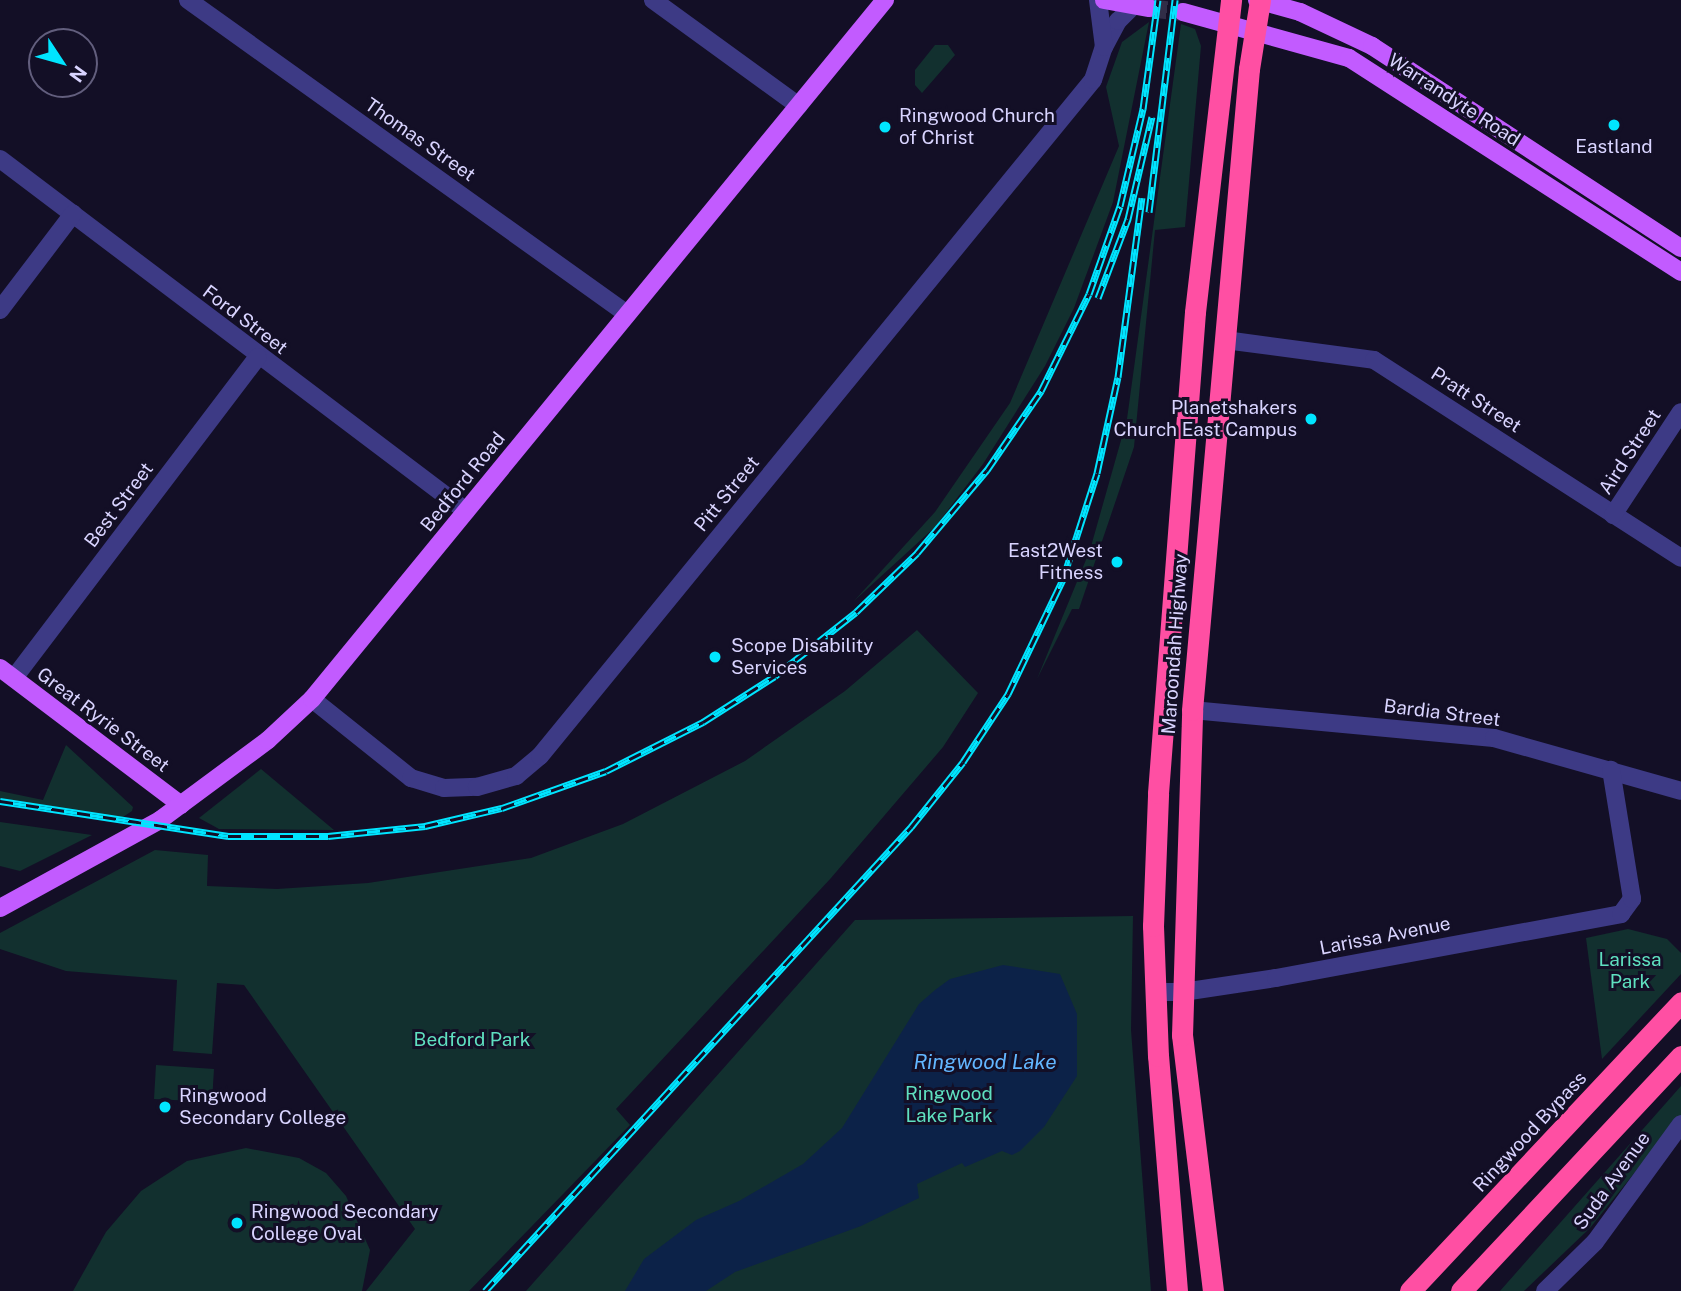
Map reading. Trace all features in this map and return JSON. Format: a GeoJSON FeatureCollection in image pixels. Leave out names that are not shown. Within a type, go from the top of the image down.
{"type":"FeatureCollection","features":[{"type":"Feature","properties":{"kind":"highway","name":"Maroondah Highway"},"geometry":{"type":"LineString","coordinates":[[1177,1291],[1166,1177],[1156,992],[1158,793],[1181,479],[1231,0]]}},
{"type":"Feature","properties":{"kind":"highway","name":"Maroondah Highway"},"geometry":{"type":"LineString","coordinates":[[1213,1291],[1202,1174],[1182,1035],[1192,710],[1224,340],[1259,0]]}},
{"type":"Feature","properties":{"kind":"highway"},"geometry":{"type":"LineString","coordinates":[[1181,479],[1211,481]]}},
{"type":"Feature","properties":{"kind":"highway","name":"Ringwood Bypass"},"geometry":{"type":"LineString","coordinates":[[1410,1291],[1681,1002]]}},
{"type":"Feature","properties":{"kind":"highway"},"geometry":{"type":"LineString","coordinates":[[1461,1291],[1681,1056]]}},
{"type":"Feature","properties":{"kind":"highway"},"geometry":{"type":"LineString","coordinates":[[1166,1177],[1202,1174]]}},
{"type":"Feature","properties":{"kind":"main road","name":"Bedford Road"},"geometry":{"type":"LineString","coordinates":[[0,908],[119,847],[160,820],[268,740],[312,699],[885,0]]}},
{"type":"Feature","properties":{"kind":"main road"},"geometry":{"type":"LineString","coordinates":[[1104,0],[1141,7]]}},
{"type":"Feature","properties":{"kind":"main road","name":"Warrandyte Road"},"geometry":{"type":"LineString","coordinates":[[1259,0],[1303,8],[1372,46],[1681,247]]}},
{"type":"Feature","properties":{"kind":"main road","name":"Warrandyte Road"},"geometry":{"type":"LineString","coordinates":[[1183,12],[1255,29],[1349,58],[1681,272]]}},
{"type":"Feature","properties":{"kind":"main road","name":"Great Ryrie Street"},"geometry":{"type":"LineString","coordinates":[[7,673],[181,805]]}},
{"type":"Feature","properties":{"kind":"street","name":"Thomas Street"},"geometry":{"type":"LineString","coordinates":[[188,0],[627,314]]}},
{"type":"Feature","properties":{"kind":"street"},"geometry":{"type":"LineString","coordinates":[[653,0],[799,106]]}},
{"type":"Feature","properties":{"kind":"street","name":"Pitt Street"},"geometry":{"type":"LineString","coordinates":[[1098,0],[1104,47]]}},
{"type":"Feature","properties":{"kind":"street","name":"Pitt Street"},"geometry":{"type":"LineString","coordinates":[[312,699],[411,778],[444,788],[477,787],[516,776],[540,756],[1093,80],[1104,47],[1118,21],[1141,7]]}},
{"type":"Feature","properties":{"kind":"street","name":"Ford Street"},"geometry":{"type":"LineString","coordinates":[[0,159],[466,512]]}},
{"type":"Feature","properties":{"kind":"street"},"geometry":{"type":"LineString","coordinates":[[0,310],[73,214]]}},
{"type":"Feature","properties":{"kind":"street","name":"Pratt Street"},"geometry":{"type":"LineString","coordinates":[[1224,340],[1374,360],[1681,558]]}},
{"type":"Feature","properties":{"kind":"street","name":"Best Street"},"geometry":{"type":"LineString","coordinates":[[7,673],[258,357]]}},
{"type":"Feature","properties":{"kind":"street","name":"Aird Street"},"geometry":{"type":"LineString","coordinates":[[1613,515],[1681,412]]}},
{"type":"Feature","properties":{"kind":"street","name":"Bardia Street"},"geometry":{"type":"LineString","coordinates":[[1192,710],[1494,738],[1681,790]]}},
{"type":"Feature","properties":{"kind":"street","name":"Larissa Avenue"},"geometry":{"type":"LineString","coordinates":[[1156,992],[1183,992],[1621,914],[1632,899],[1611,770]]}},
{"type":"Feature","properties":{"kind":"street","name":"Suda Avenue"},"geometry":{"type":"LineString","coordinates":[[1545,1291],[1595,1242],[1681,1124]]}},
{"type":"Feature","properties":{"kind":"green space"},"geometry":{"type":"Polygon","coordinates":[[[1149,22],[1113,202],[1074,308],[1045,366],[983,464],[935,527],[854,601],[935,512],[1010,403],[1119,146],[1106,87],[1122,42],[1149,22]]]}},
{"type":"Feature","properties":{"kind":"green space"},"geometry":{"type":"Polygon","coordinates":[[[1181,24],[1195,29],[1201,46],[1185,227],[1155,230],[1134,447],[1079,609],[1072,609],[1037,679],[1090,550],[1127,419],[1181,24]]]}},
{"type":"Feature","properties":{"kind":"green space"},"geometry":{"type":"Polygon","coordinates":[[[935,45],[948,45],[955,55],[922,93],[915,85],[915,70],[935,45]]]}},
{"type":"Feature","properties":{"kind":"green space","name":"Bedford Park"},"geometry":{"type":"Polygon","coordinates":[[[917,630],[978,693],[943,747],[831,878],[616,1109],[630,1125],[469,1291],[366,1291],[415,1229],[244,985],[217,983],[212,1054],[173,1051],[177,980],[66,971],[0,949],[0,933],[155,850],[208,855],[207,886],[277,889],[368,883],[531,858],[623,824],[745,761],[845,691],[917,630]]]}},
{"type":"Feature","properties":{"kind":"green space"},"geometry":{"type":"Polygon","coordinates":[[[66,745],[133,807],[132,811],[120,819],[0,798],[0,791],[43,800],[66,745]]]}},
{"type":"Feature","properties":{"kind":"green space"},"geometry":{"type":"Polygon","coordinates":[[[261,769],[334,830],[219,829],[199,818],[261,769]]]}},
{"type":"Feature","properties":{"kind":"green space"},"geometry":{"type":"Polygon","coordinates":[[[0,822],[92,835],[20,871],[0,866],[0,822]]]}},
{"type":"Feature","properties":{"kind":"green space","name":"Ringwood Lake Park"},"geometry":{"type":"Polygon","coordinates":[[[1133,916],[1131,1030],[1151,1291],[526,1291],[855,920],[1133,916]]]}},
{"type":"Feature","properties":{"kind":"green space","name":"Larissa Park"},"geometry":{"type":"Polygon","coordinates":[[[1628,929],[1667,939],[1681,953],[1681,974],[1602,1059],[1586,938],[1628,929]]]}},
{"type":"Feature","properties":{"kind":"green space"},"geometry":{"type":"Polygon","coordinates":[[[156,1065],[214,1069],[212,1102],[154,1099],[156,1065]]]}},
{"type":"Feature","properties":{"kind":"green space"},"geometry":{"type":"Polygon","coordinates":[[[1681,1086],[1681,1115],[1590,1228],[1524,1291],[1500,1291],[1681,1086]]]}},
{"type":"Feature","properties":{"kind":"green space","name":"Ringwood Secondary College Oval"},"geometry":{"type":"Polygon","coordinates":[[[246,1148],[299,1158],[326,1173],[346,1196],[370,1250],[362,1291],[73,1291],[106,1232],[141,1191],[187,1161],[246,1148]]]}},
{"type":"Feature","properties":{"kind":"water","name":"Ringwood Lake"},"geometry":{"type":"Polygon","coordinates":[[[1003,965],[1060,974],[1077,1014],[1077,1076],[1044,1127],[1020,1151],[1012,1155],[1002,1151],[965,1167],[962,1163],[917,1184],[919,1198],[861,1226],[735,1272],[706,1291],[625,1291],[644,1259],[696,1220],[739,1201],[803,1164],[842,1128],[919,1004],[935,990],[950,979],[1003,965]]]}},
{"type":"Feature","properties":{"kind":"tunnel"},"geometry":{"type":"LineString","coordinates":[[1149,8],[1183,12]]}},
{"type":"Feature","properties":{"kind":"railway"},"geometry":{"type":"LineString","coordinates":[[0,801],[228,836],[328,836],[425,826],[502,808],[606,771],[703,722],[775,676],[856,612],[917,553],[987,470],[1041,391],[1089,294],[1120,206],[1143,109],[1158,0]]}},
{"type":"Feature","properties":{"kind":"railway"},"geometry":{"type":"LineString","coordinates":[[1149,212],[1175,0]]}},
{"type":"Feature","properties":{"kind":"railway"},"geometry":{"type":"LineString","coordinates":[[1098,298],[1128,219],[1152,117]]}},
{"type":"Feature","properties":{"kind":"railway"},"geometry":{"type":"LineString","coordinates":[[485,1291],[911,827],[963,762],[1008,694],[1063,579],[1097,473],[1118,377],[1142,198]]}},
{"type":"Feature","properties":{"kind":"place","name":"Eastland"},"geometry":{"type":"Point","coordinates":[1614,125]}},
{"type":"Feature","properties":{"kind":"place","name":"Ringwood Church of Christ"},"geometry":{"type":"Point","coordinates":[885,127]}},
{"type":"Feature","properties":{"kind":"place","name":"Planetshakers Church East Campus"},"geometry":{"type":"Point","coordinates":[1311,419]}},
{"type":"Feature","properties":{"kind":"place","name":"East2West Fitness"},"geometry":{"type":"Point","coordinates":[1117,562]}},
{"type":"Feature","properties":{"kind":"place","name":"Scope Disability Services"},"geometry":{"type":"Point","coordinates":[715,657]}},
{"type":"Feature","properties":{"kind":"place","name":"Ringwood Secondary College"},"geometry":{"type":"Point","coordinates":[165,1107]}},
{"type":"Feature","properties":{"kind":"place","name":"Ringwood Secondary College Oval"},"geometry":{"type":"Point","coordinates":[237,1223]}}]}
